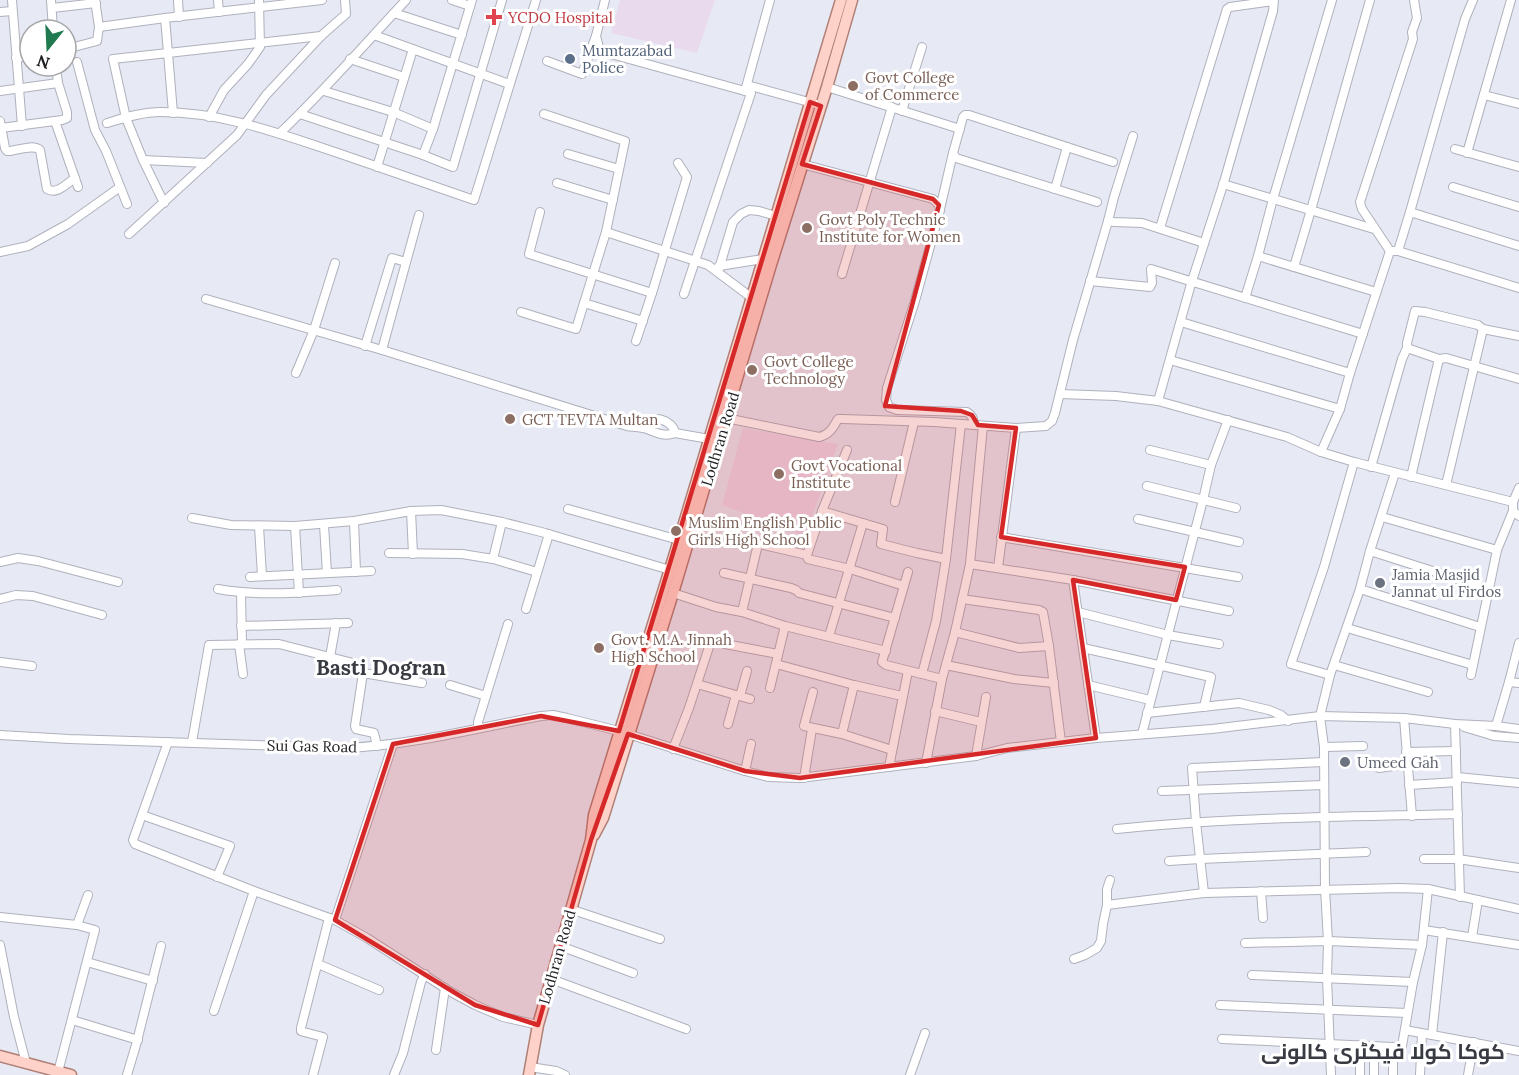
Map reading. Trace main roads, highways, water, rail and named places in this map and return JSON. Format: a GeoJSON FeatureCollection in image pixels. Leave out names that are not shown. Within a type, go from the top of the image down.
{"type":"FeatureCollection","features":[{"type":"Feature","properties":{"kind":"main road","name":"Lodhran Road"},"geometry":{"type":"LineString","coordinates":[[624,733],[670,570],[841,0]]}},
{"type":"Feature","properties":{"kind":"main road","name":"Lodhran Road"},"geometry":{"type":"LineString","coordinates":[[530,1071],[538,1025],[550,979],[591,840],[594,814],[673,593],[852,0]]}},
{"type":"Feature","properties":{"kind":"main road"},"geometry":{"type":"LineString","coordinates":[[0,1056],[71,1075]]}},
{"type":"Feature","properties":{"kind":"place","name":"YCDO Hospital"},"geometry":{"type":"Point","coordinates":[494,17]}},
{"type":"Feature","properties":{"kind":"place","name":"Mumtazabad Police"},"geometry":{"type":"Point","coordinates":[570,59]}},
{"type":"Feature","properties":{"kind":"place","name":"Govt College of Commerce"},"geometry":{"type":"Point","coordinates":[853,86]}},
{"type":"Feature","properties":{"kind":"place","name":"Govt Poly Technic Institute for Women"},"geometry":{"type":"Point","coordinates":[807,228]}},
{"type":"Feature","properties":{"kind":"place","name":"Govt College Technology"},"geometry":{"type":"Point","coordinates":[752,370]}},
{"type":"Feature","properties":{"kind":"place","name":"GCT TEVTA Multan"},"geometry":{"type":"Point","coordinates":[510,419]}},
{"type":"Feature","properties":{"kind":"place","name":"Govt Vocational Institute"},"geometry":{"type":"Point","coordinates":[779,474]}},
{"type":"Feature","properties":{"kind":"place","name":"Muslim English Public Girls High School"},"geometry":{"type":"Point","coordinates":[676,531]}},
{"type":"Feature","properties":{"kind":"place","name":"Jamia Masjid Jannat ul Firdos"},"geometry":{"type":"Point","coordinates":[1380,583]}},
{"type":"Feature","properties":{"kind":"place","name":"Govt. M.A. Jinnah High School"},"geometry":{"type":"Point","coordinates":[599,648]}},
{"type":"Feature","properties":{"kind":"place","name":"Umeed Gah"},"geometry":{"type":"Point","coordinates":[1345,762]}},
{"type":"Feature","properties":{"kind":"district","name":"Basti Dogran"},"geometry":{"type":"Point","coordinates":[381,667]}},
{"type":"Feature","properties":{"kind":"district","name":"کوکا کولا فیکٹری کالونی"},"geometry":{"type":"Point","coordinates":[1383,1051]}}]}
